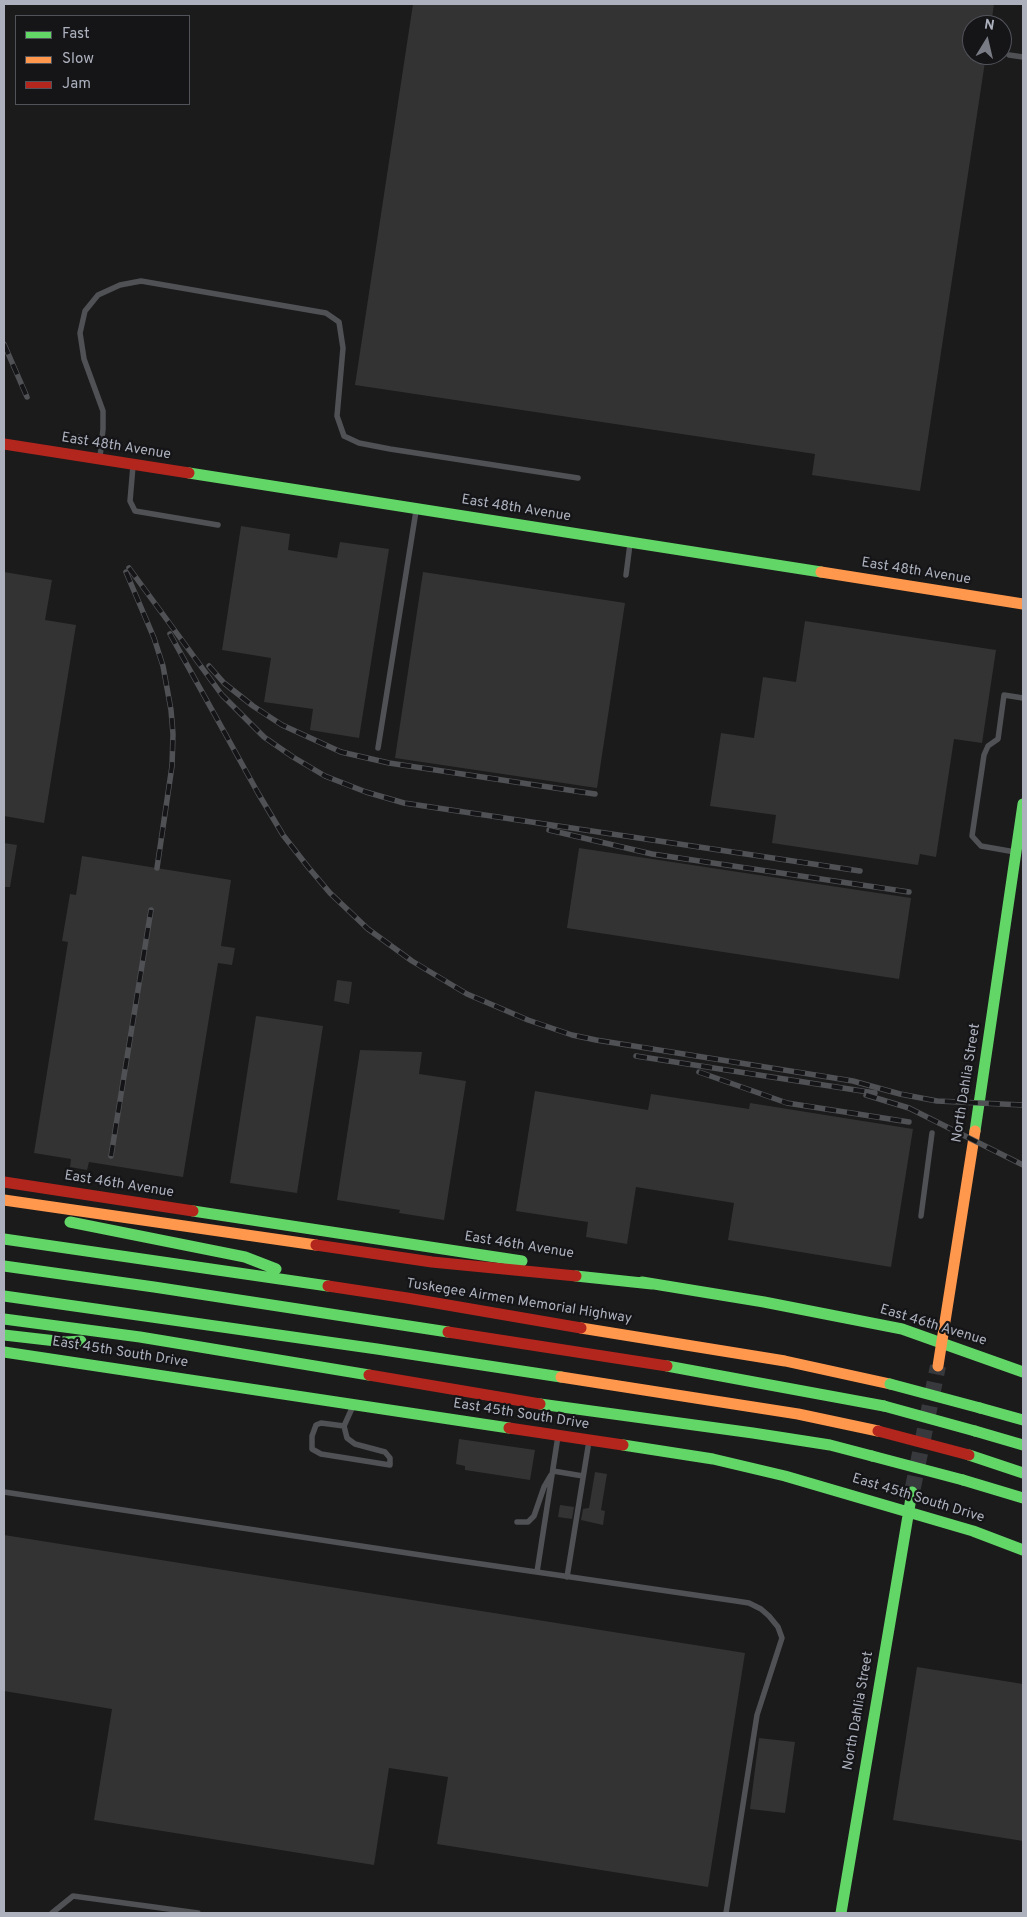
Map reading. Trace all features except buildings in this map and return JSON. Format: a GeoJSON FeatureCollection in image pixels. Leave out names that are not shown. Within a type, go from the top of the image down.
{"type":"FeatureCollection","features":[{"type":"Feature","properties":{"kind":"main road","name":"East 48th Avenue"},"geometry":{"type":"LineString","coordinates":[[4,444],[1023,604]]}},
{"type":"Feature","properties":{"kind":"main road","name":"North Dahlia Street"},"geometry":{"type":"LineString","coordinates":[[938,1366],[988,1046],[1023,804]]}},
{"type":"Feature","properties":{"kind":"main road","name":"East 46th Avenue"},"geometry":{"type":"LineString","coordinates":[[4,1182],[586,1271],[764,1302],[902,1329],[1023,1372]]}},
{"type":"Feature","properties":{"kind":"main road"},"geometry":{"type":"LineString","coordinates":[[4,1200],[423,1261],[652,1284]]}},
{"type":"Feature","properties":{"kind":"main road"},"geometry":{"type":"LineString","coordinates":[[4,1208],[245,1257],[314,1283]]}},
{"type":"Feature","properties":{"kind":"main road","name":"Tuskegee Airmen Memorial Highway"},"geometry":{"type":"LineString","coordinates":[[4,1239],[314,1283],[497,1315],[785,1360],[890,1384],[1023,1420]]}},
{"type":"Feature","properties":{"kind":"main road"},"geometry":{"type":"LineString","coordinates":[[4,1266],[154,1287],[674,1367],[839,1396],[884,1406],[1023,1445]]}},
{"type":"Feature","properties":{"kind":"main road"},"geometry":{"type":"LineString","coordinates":[[4,1296],[367,1348],[798,1414],[878,1431],[969,1455],[1023,1473]]}},
{"type":"Feature","properties":{"kind":"main road"},"geometry":{"type":"LineString","coordinates":[[4,1319],[140,1338],[322,1367],[508,1400],[830,1445],[1023,1498]]}},
{"type":"Feature","properties":{"kind":"main road"},"geometry":{"type":"LineString","coordinates":[[4,1336],[65,1342],[140,1338]]}},
{"type":"Feature","properties":{"kind":"main road","name":"East 45th South Drive"},"geometry":{"type":"LineString","coordinates":[[4,1352],[713,1460],[754,1468],[844,1492],[908,1514],[973,1531],[1023,1550]]}},
{"type":"Feature","properties":{"kind":"main road","name":"North Dahlia Street"},"geometry":{"type":"LineString","coordinates":[[841,1913],[912,1492]]}},
{"type":"Feature","properties":{"kind":"lane"},"geometry":{"type":"LineString","coordinates":[[100,459],[104,429],[103,410],[84,359],[80,333],[85,311],[98,295],[120,285],[140,281],[326,313],[339,322],[343,348],[337,416],[344,436],[359,443],[578,478]]}},
{"type":"Feature","properties":{"kind":"lane"},"geometry":{"type":"LineString","coordinates":[[134,465],[130,501],[135,511],[218,525]]}},
{"type":"Feature","properties":{"kind":"lane"},"geometry":{"type":"LineString","coordinates":[[378,748],[416,509]]}},
{"type":"Feature","properties":{"kind":"lane"},"geometry":{"type":"LineString","coordinates":[[626,575],[630,542]]}},
{"type":"Feature","properties":{"kind":"lane"},"geometry":{"type":"LineString","coordinates":[[1016,852],[980,846],[972,836],[984,755],[988,746],[998,738],[1004,695],[1023,698]]}},
{"type":"Feature","properties":{"kind":"lane"},"geometry":{"type":"LineString","coordinates":[[922,1216],[932,1133]]}},
{"type":"Feature","properties":{"kind":"lane"},"geometry":{"type":"LineString","coordinates":[[344,1426],[321,1423],[316,1425],[312,1436],[312,1450],[321,1454],[390,1465],[390,1458],[385,1452],[355,1444],[348,1439],[344,1426],[354,1404]]}},
{"type":"Feature","properties":{"kind":"lane"},"geometry":{"type":"LineString","coordinates":[[537,1572],[558,1435]]}},
{"type":"Feature","properties":{"kind":"lane"},"geometry":{"type":"LineString","coordinates":[[567,1577],[589,1440]]}},
{"type":"Feature","properties":{"kind":"lane"},"geometry":{"type":"LineString","coordinates":[[553,1470],[583,1476]]}},
{"type":"Feature","properties":{"kind":"lane"},"geometry":{"type":"LineString","coordinates":[[517,1522],[528,1522],[534,1516],[544,1487],[553,1470]]}},
{"type":"Feature","properties":{"kind":"lane"},"geometry":{"type":"LineString","coordinates":[[4,1492],[749,1604],[760,1609],[769,1616],[782,1634],[780,1647],[757,1715],[726,1913]]}},
{"type":"Feature","properties":{"kind":"lane"},"geometry":{"type":"LineString","coordinates":[[52,1913],[73,1896],[198,1913]]}},
{"type":"Feature","properties":{"kind":"tunnel"},"geometry":{"type":"LineString","coordinates":[[912,1492],[938,1366]]}},
{"type":"Feature","properties":{"kind":"railway"},"geometry":{"type":"LineString","coordinates":[[4,344],[27,397]]}},
{"type":"Feature","properties":{"kind":"railway"},"geometry":{"type":"LineString","coordinates":[[129,568],[222,695],[264,737],[325,776],[366,792],[404,803],[860,871]]}},
{"type":"Feature","properties":{"kind":"railway"},"geometry":{"type":"LineString","coordinates":[[126,572],[154,638],[163,666],[171,710],[173,734],[172,766],[157,868]]}},
{"type":"Feature","properties":{"kind":"railway"},"geometry":{"type":"LineString","coordinates":[[170,634],[258,793],[283,835],[308,867],[330,893],[368,929],[412,961],[467,994],[528,1020],[572,1035],[596,1040],[853,1081],[900,1094],[937,1101],[1023,1105]]}},
{"type":"Feature","properties":{"kind":"railway"},"geometry":{"type":"LineString","coordinates":[[209,666],[224,683],[253,706],[282,725],[341,752],[389,763],[595,794]]}},
{"type":"Feature","properties":{"kind":"railway"},"geometry":{"type":"LineString","coordinates":[[549,830],[652,854],[909,892]]}},
{"type":"Feature","properties":{"kind":"railway"},"geometry":{"type":"LineString","coordinates":[[111,1156],[151,910]]}},
{"type":"Feature","properties":{"kind":"railway"},"geometry":{"type":"LineString","coordinates":[[636,1056],[875,1093]]}},
{"type":"Feature","properties":{"kind":"railway"},"geometry":{"type":"LineString","coordinates":[[699,1072],[787,1103],[909,1122]]}},
{"type":"Feature","properties":{"kind":"railway"},"geometry":{"type":"LineString","coordinates":[[866,1095],[909,1108],[1023,1165]]}},
{"type":"Feature","properties":{"kind":"traffic: fast"},"geometry":{"type":"LineString","coordinates":[[189,473],[821,572]]}},
{"type":"Feature","properties":{"kind":"traffic: fast"},"geometry":{"type":"LineString","coordinates":[[975,1131],[1023,804]]}},
{"type":"Feature","properties":{"kind":"traffic: fast"},"geometry":{"type":"LineString","coordinates":[[193,1211],[522,1261]]}},
{"type":"Feature","properties":{"kind":"traffic: fast"},"geometry":{"type":"LineString","coordinates":[[70,1222],[245,1257],[276,1269]]}},
{"type":"Feature","properties":{"kind":"traffic: fast"},"geometry":{"type":"LineString","coordinates":[[4,1239],[328,1286]]}},
{"type":"Feature","properties":{"kind":"traffic: fast"},"geometry":{"type":"LineString","coordinates":[[4,1266],[448,1332]]}},
{"type":"Feature","properties":{"kind":"traffic: fast"},"geometry":{"type":"LineString","coordinates":[[576,1276],[652,1284]]}},
{"type":"Feature","properties":{"kind":"traffic: fast"},"geometry":{"type":"LineString","coordinates":[[642,1282],[764,1302],[902,1329],[1023,1372]]}},
{"type":"Feature","properties":{"kind":"traffic: fast"},"geometry":{"type":"LineString","coordinates":[[4,1296],[561,1377]]}},
{"type":"Feature","properties":{"kind":"traffic: fast"},"geometry":{"type":"LineString","coordinates":[[4,1319],[140,1337],[369,1375]]}},
{"type":"Feature","properties":{"kind":"traffic: fast"},"geometry":{"type":"LineString","coordinates":[[4,1335],[65,1342],[81,1341]]}},
{"type":"Feature","properties":{"kind":"traffic: fast"},"geometry":{"type":"LineString","coordinates":[[4,1352],[509,1428]]}},
{"type":"Feature","properties":{"kind":"traffic: fast"},"geometry":{"type":"LineString","coordinates":[[667,1366],[884,1406]]}},
{"type":"Feature","properties":{"kind":"traffic: fast"},"geometry":{"type":"LineString","coordinates":[[890,1384],[980,1408]]}},
{"type":"Feature","properties":{"kind":"traffic: fast"},"geometry":{"type":"LineString","coordinates":[[540,1404],[830,1445],[872,1456]]}},
{"type":"Feature","properties":{"kind":"traffic: fast"},"geometry":{"type":"LineString","coordinates":[[884,1406],[975,1431]]}},
{"type":"Feature","properties":{"kind":"traffic: fast"},"geometry":{"type":"LineString","coordinates":[[980,1408],[1023,1420]]}},
{"type":"Feature","properties":{"kind":"traffic: fast"},"geometry":{"type":"LineString","coordinates":[[975,1431],[1023,1445]]}},
{"type":"Feature","properties":{"kind":"traffic: fast"},"geometry":{"type":"LineString","coordinates":[[623,1445],[713,1459],[785,1476],[973,1531],[1023,1550]]}},
{"type":"Feature","properties":{"kind":"traffic: fast"},"geometry":{"type":"LineString","coordinates":[[969,1455],[1023,1473]]}},
{"type":"Feature","properties":{"kind":"traffic: fast"},"geometry":{"type":"LineString","coordinates":[[872,1456],[963,1480]]}},
{"type":"Feature","properties":{"kind":"traffic: fast"},"geometry":{"type":"LineString","coordinates":[[963,1480],[1023,1498]]}},
{"type":"Feature","properties":{"kind":"traffic: fast"},"geometry":{"type":"LineString","coordinates":[[841,1913],[912,1492]]}},
{"type":"Feature","properties":{"kind":"traffic: slow"},"geometry":{"type":"LineString","coordinates":[[821,572],[1023,604]]}},
{"type":"Feature","properties":{"kind":"traffic: slow"},"geometry":{"type":"LineString","coordinates":[[938,1366],[975,1131]]}},
{"type":"Feature","properties":{"kind":"traffic: slow"},"geometry":{"type":"LineString","coordinates":[[4,1200],[316,1245]]}},
{"type":"Feature","properties":{"kind":"traffic: slow"},"geometry":{"type":"LineString","coordinates":[[581,1328],[785,1361],[890,1384]]}},
{"type":"Feature","properties":{"kind":"traffic: slow"},"geometry":{"type":"LineString","coordinates":[[561,1377],[798,1414],[878,1431]]}},
{"type":"Feature","properties":{"kind":"traffic: jam"},"geometry":{"type":"LineString","coordinates":[[4,444],[189,473]]}},
{"type":"Feature","properties":{"kind":"traffic: jam"},"geometry":{"type":"LineString","coordinates":[[4,1182],[193,1211]]}},
{"type":"Feature","properties":{"kind":"traffic: jam"},"geometry":{"type":"LineString","coordinates":[[316,1245],[432,1262],[576,1276]]}},
{"type":"Feature","properties":{"kind":"traffic: jam"},"geometry":{"type":"LineString","coordinates":[[328,1286],[581,1328]]}},
{"type":"Feature","properties":{"kind":"traffic: jam"},"geometry":{"type":"LineString","coordinates":[[448,1332],[667,1366]]}},
{"type":"Feature","properties":{"kind":"traffic: jam"},"geometry":{"type":"LineString","coordinates":[[369,1375],[540,1404]]}},
{"type":"Feature","properties":{"kind":"traffic: jam"},"geometry":{"type":"LineString","coordinates":[[509,1428],[623,1445]]}},
{"type":"Feature","properties":{"kind":"traffic: jam"},"geometry":{"type":"LineString","coordinates":[[878,1431],[969,1455]]}}]}
